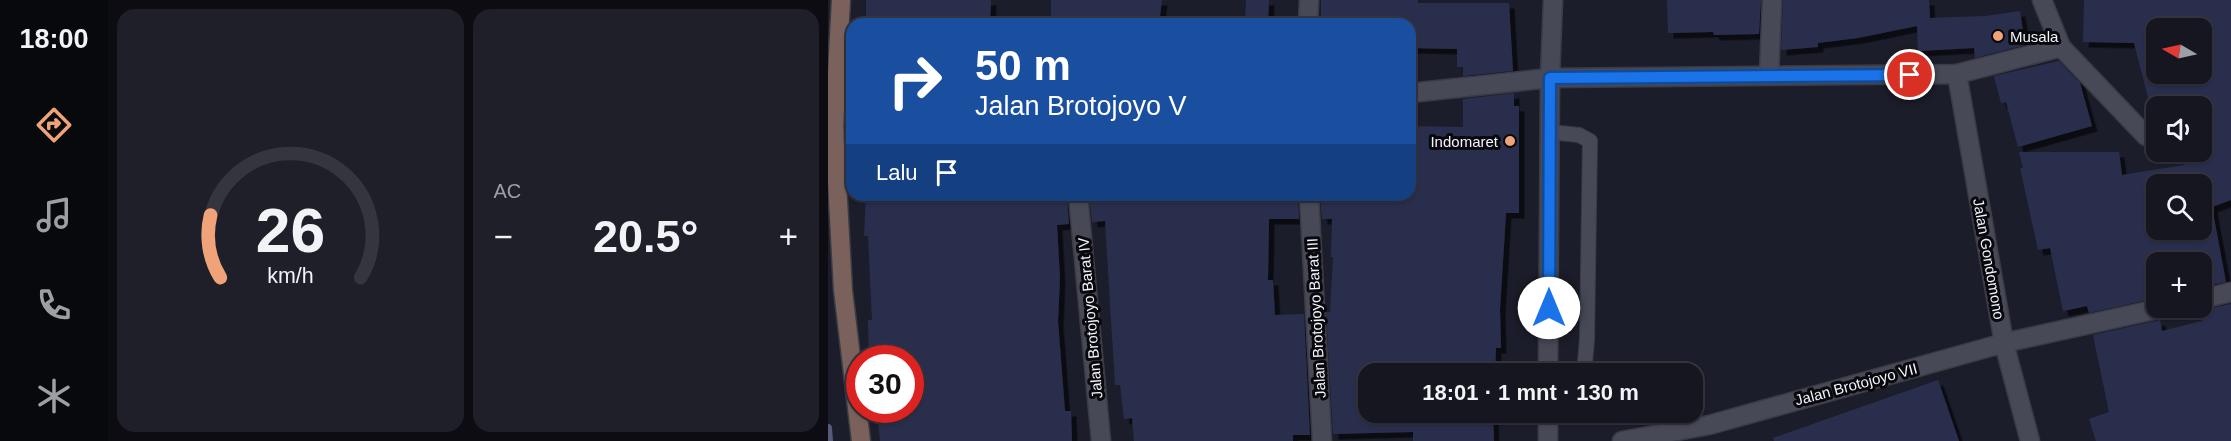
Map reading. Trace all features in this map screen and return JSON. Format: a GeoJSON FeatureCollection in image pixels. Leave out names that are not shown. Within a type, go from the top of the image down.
{"type":"FeatureCollection","features":[{"type":"Feature","properties":{"kind":"street"},"geometry":{"type":"LineString","coordinates":[[841,0],[836,127],[843,290],[861,441]]}},
{"type":"Feature","properties":{"kind":"street"},"geometry":{"type":"LineString","coordinates":[[1308,18],[1309,0]]}},
{"type":"Feature","properties":{"kind":"street"},"geometry":{"type":"LineString","coordinates":[[1548,363],[1550,78],[1553,0]]}},
{"type":"Feature","properties":{"kind":"street"},"geometry":{"type":"LineString","coordinates":[[1769,76],[1772,0]]}},
{"type":"Feature","properties":{"kind":"street"},"geometry":{"type":"LineString","coordinates":[[2043,0],[2061,47],[2146,136]]}},
{"type":"Feature","properties":{"kind":"street"},"geometry":{"type":"LineString","coordinates":[[1416,92],[1550,78],[1957,74],[2061,47]]}},
{"type":"Feature","properties":{"kind":"street","name":"Jalan Gondomono"},"geometry":{"type":"LineString","coordinates":[[1957,74],[2004,343],[2030,441]]}},
{"type":"Feature","properties":{"kind":"street","name":"Jalan Brotojoyo Barat IV"},"geometry":{"type":"LineString","coordinates":[[1079,201],[1101,441]]}},
{"type":"Feature","properties":{"kind":"street","name":"Jalan Brotojoyo Barat III"},"geometry":{"type":"LineString","coordinates":[[1309,201],[1322,441]]}},
{"type":"Feature","properties":{"kind":"street"},"geometry":{"type":"LineString","coordinates":[[2212,297],[2231,292]]}},
{"type":"Feature","properties":{"kind":"street","name":"Jalan Brotojoyo VII"},"geometry":{"type":"LineString","coordinates":[[1622,441],[1710,433],[2004,343],[2146,312]]}},
{"type":"Feature","properties":{"kind":"street"},"geometry":{"type":"LineString","coordinates":[[1548,423],[1548,441]]}},
{"type":"Feature","properties":{"kind":"lane"},"geometry":{"type":"LineString","coordinates":[[1550,132],[1579,135],[1590,141],[1585,363]]}},
{"type":"Feature","properties":{"kind":"building"},"geometry":{"type":"Polygon","coordinates":[[[866,0],[991,0],[990,18],[866,18],[866,0]]]}},
{"type":"Feature","properties":{"kind":"building"},"geometry":{"type":"Polygon","coordinates":[[[1051,0],[1162,0],[1160,18],[1051,18],[1051,0]]]}},
{"type":"Feature","properties":{"kind":"building"},"geometry":{"type":"Polygon","coordinates":[[[1246,0],[1269,0],[1268,18],[1245,18],[1246,0]]]}},
{"type":"Feature","properties":{"kind":"building"},"geometry":{"type":"Polygon","coordinates":[[[1321,0],[1509,3],[1513,71],[1463,76],[1463,67],[1457,67],[1457,49],[1416,48],[1416,18],[1321,18],[1321,0]]]}},
{"type":"Feature","properties":{"kind":"building"},"geometry":{"type":"Polygon","coordinates":[[[1667,0],[1761,0],[1759,34],[1668,33],[1667,0]]]}},
{"type":"Feature","properties":{"kind":"building"},"geometry":{"type":"Polygon","coordinates":[[[1783,0],[1929,0],[1930,18],[1985,16],[2020,11],[2025,45],[1975,58],[1974,48],[1918,51],[1917,26],[1858,38],[1818,43],[1818,47],[1781,50],[1783,0]]]}},
{"type":"Feature","properties":{"kind":"building"},"geometry":{"type":"Polygon","coordinates":[[[2084,0],[2231,0],[2231,200],[2212,207],[2226,282],[2212,285],[2212,252],[2146,252],[2146,300],[2089,313],[2087,306],[2063,311],[2050,248],[2038,250],[2020,168],[2023,168],[2019,152],[2119,152],[2122,175],[2184,165],[2183,162],[2212,162],[2212,96],[2148,96],[2134,43],[2083,42],[2084,0]]]}},
{"type":"Feature","properties":{"kind":"building"},"geometry":{"type":"Polygon","coordinates":[[[2059,61],[2080,83],[2092,126],[2018,147],[2006,102],[2001,103],[1994,76],[2059,61]]]}},
{"type":"Feature","properties":{"kind":"building"},"geometry":{"type":"Polygon","coordinates":[[[1514,93],[1514,106],[1519,106],[1519,213],[1506,213],[1500,309],[1501,348],[1496,348],[1495,363],[1358,363],[1358,423],[1493,423],[1494,441],[1413,441],[1413,432],[1333,434],[1326,312],[1330,312],[1333,257],[1331,257],[1332,219],[1322,219],[1320,201],[1416,201],[1416,126],[1463,127],[1463,99],[1514,93]]]}},
{"type":"Feature","properties":{"kind":"building"},"geometry":{"type":"Polygon","coordinates":[[[866,201],[1067,201],[1069,224],[1057,225],[1060,278],[1058,321],[1065,411],[1071,411],[1072,441],[880,441],[878,423],[924,423],[924,345],[869,345],[868,320],[872,320],[868,236],[864,236],[866,201]]]}},
{"type":"Feature","properties":{"kind":"building"},"geometry":{"type":"Polygon","coordinates":[[[1090,201],[1298,201],[1299,219],[1269,219],[1268,280],[1273,280],[1275,315],[1304,314],[1310,435],[1293,435],[1293,441],[1134,441],[1132,418],[1124,419],[1120,385],[1115,385],[1105,221],[1092,222],[1090,201]]]}},
{"type":"Feature","properties":{"kind":"building"},"geometry":{"type":"Polygon","coordinates":[[[2231,304],[2231,441],[2096,441],[2089,419],[2109,412],[2093,335],[2160,320],[2162,331],[2202,321],[2202,318],[2212,318],[2212,308],[2231,304]]]}},
{"type":"Feature","properties":{"kind":"building"},"geometry":{"type":"Polygon","coordinates":[[[1938,380],[1959,441],[1774,441],[1773,438],[1938,380]]]}},
{"type":"Feature","properties":{"kind":"waterway"},"geometry":{"type":"LineString","coordinates":[[828,428],[829,441]]}},
{"type":"Feature","properties":{"kind":"place","name":"Musala"},"geometry":{"type":"Point","coordinates":[1998,36]}},
{"type":"Feature","properties":{"kind":"place","name":"Indomaret"},"geometry":{"type":"Point","coordinates":[1510,141]}},
{"type":"Feature","properties":{"kind":"route"},"geometry":{"type":"LineString","coordinates":[[1549,308],[1550,78],[1910,75]]}}]}
